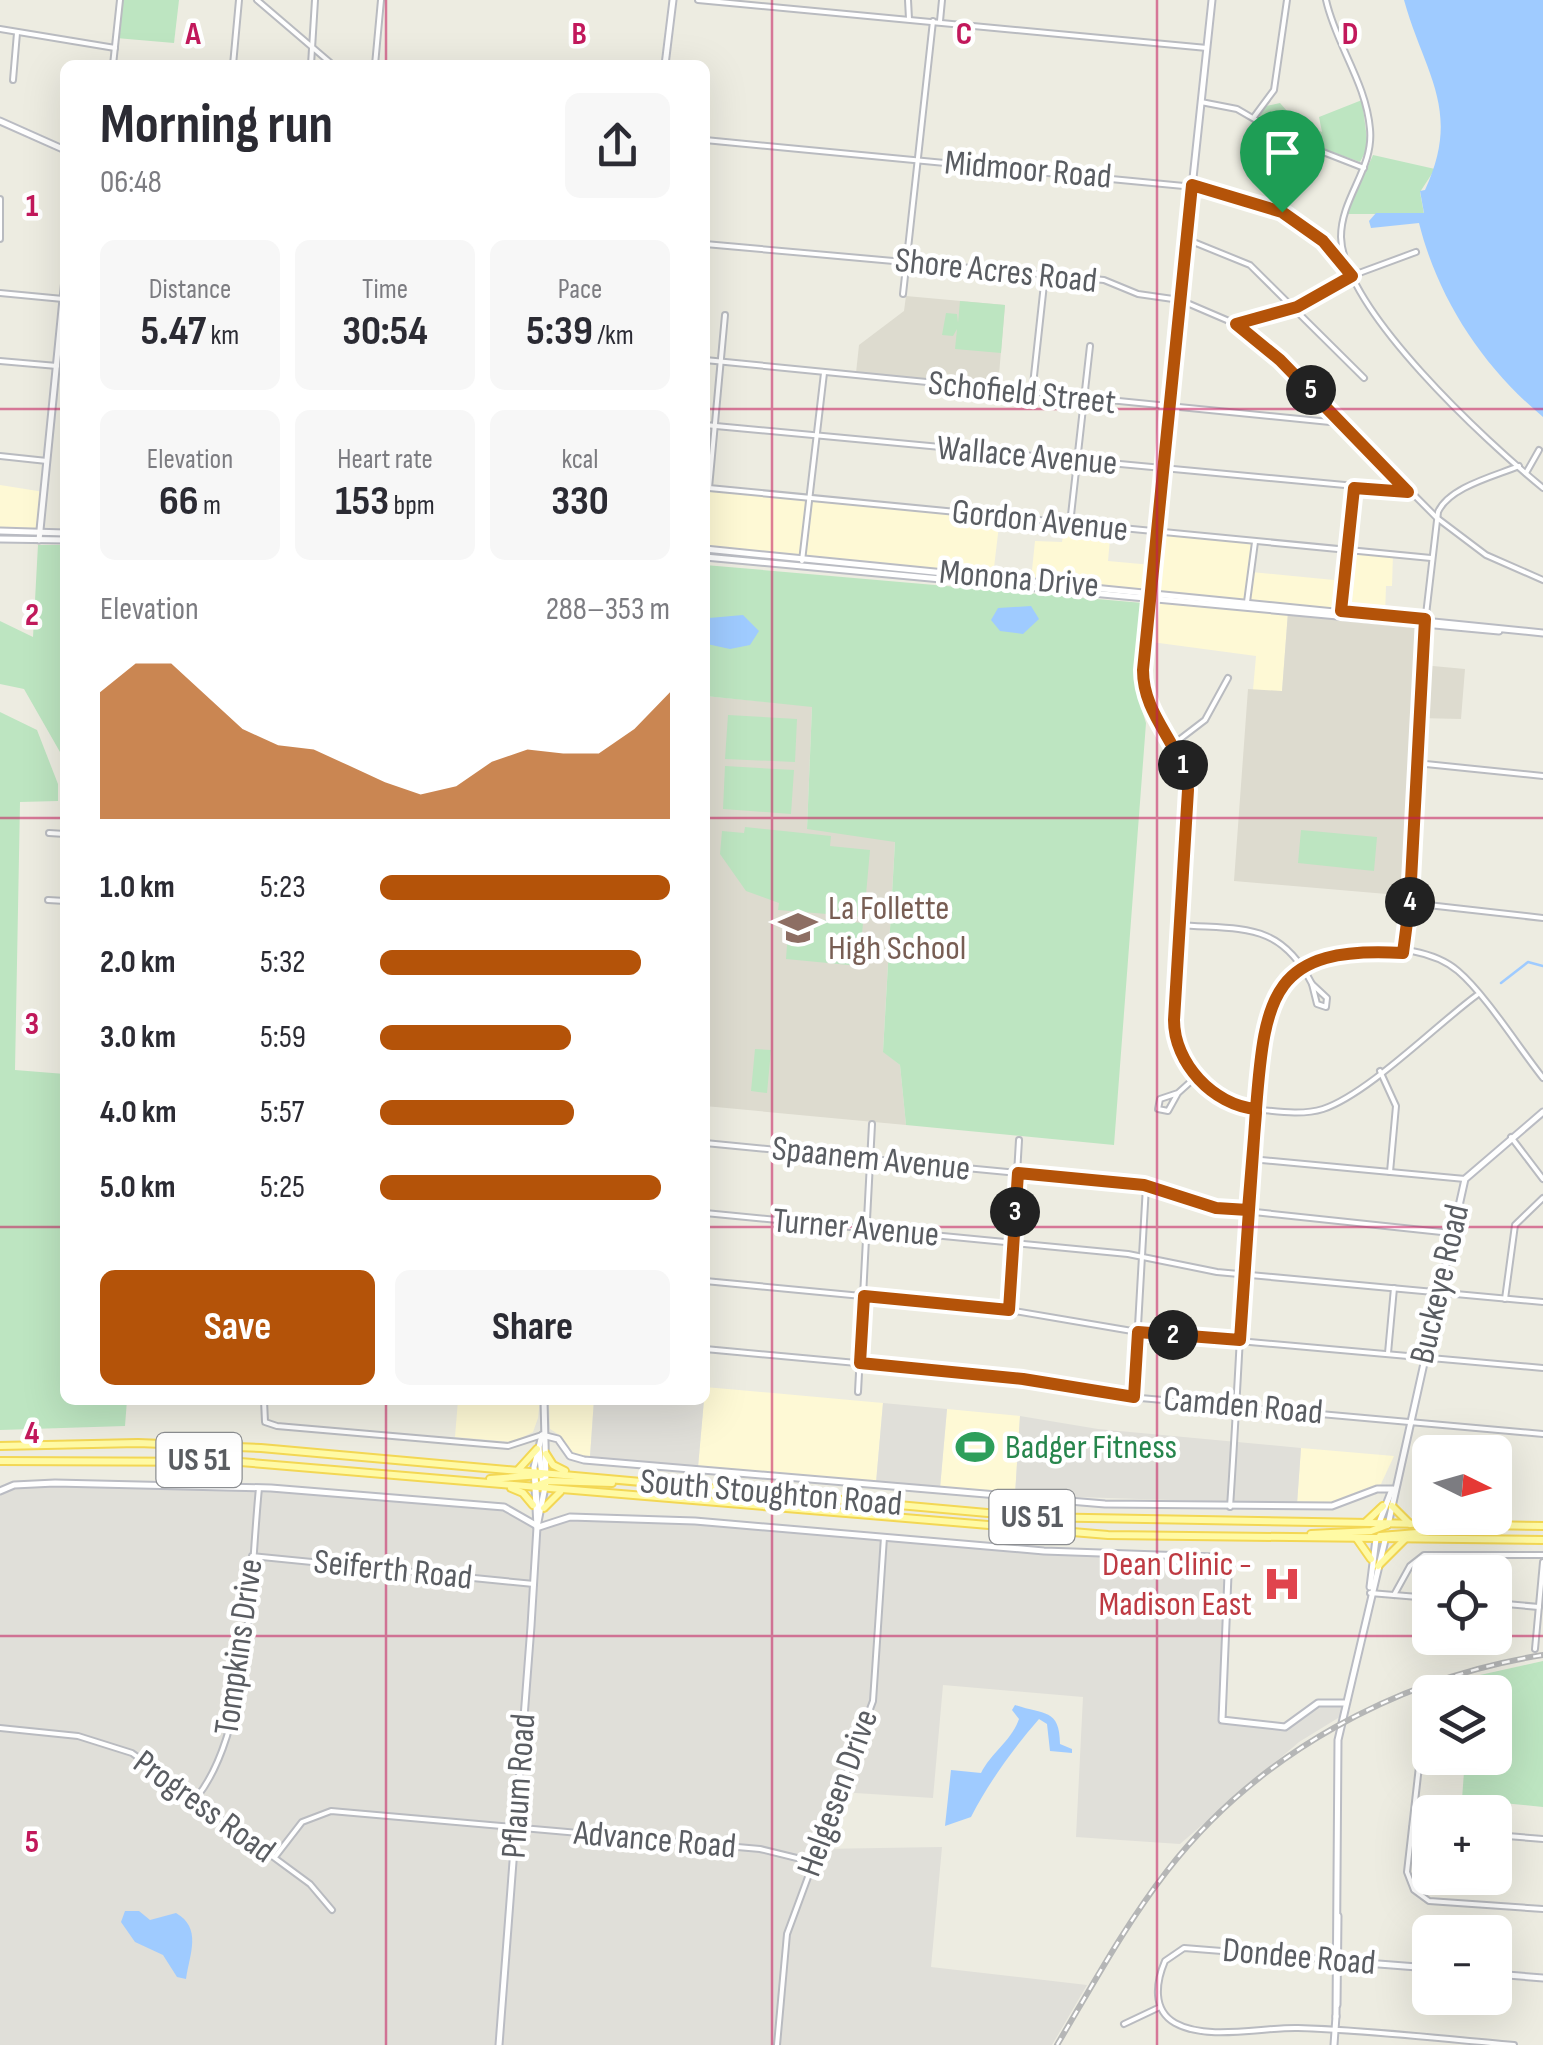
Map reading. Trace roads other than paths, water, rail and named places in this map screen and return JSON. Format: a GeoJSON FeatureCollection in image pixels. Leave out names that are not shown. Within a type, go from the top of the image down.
{"type":"FeatureCollection","features":[{"type":"Feature","properties":{"kind":"main road","name":"South Stoughton Road"},"geometry":{"type":"LineString","coordinates":[[0,1446],[206,1445],[517,1470],[565,1490],[1030,1531],[1356,1538],[1411,1525]]}},
{"type":"Feature","properties":{"kind":"main road"},"geometry":{"type":"LineString","coordinates":[[517,1470],[537,1449]]}},
{"type":"Feature","properties":{"kind":"main road"},"geometry":{"type":"LineString","coordinates":[[546,1454],[555,1467],[575,1476]]}},
{"type":"Feature","properties":{"kind":"main road","name":"South Stoughton Road"},"geometry":{"type":"LineString","coordinates":[[0,1461],[240,1462],[506,1484],[575,1476],[1084,1520],[1364,1524],[1404,1540],[1543,1540]]}},
{"type":"Feature","properties":{"kind":"main road"},"geometry":{"type":"LineString","coordinates":[[458,1480],[633,1481]]}},
{"type":"Feature","properties":{"kind":"main road"},"geometry":{"type":"LineString","coordinates":[[506,1484],[523,1492],[533,1504]]}},
{"type":"Feature","properties":{"kind":"main road"},"geometry":{"type":"LineString","coordinates":[[544,1508],[551,1496],[565,1490]]}},
{"type":"Feature","properties":{"kind":"main road"},"geometry":{"type":"LineString","coordinates":[[1364,1524],[1388,1506],[1411,1525]]}},
{"type":"Feature","properties":{"kind":"main road","name":"South Stoughton Road"},"geometry":{"type":"LineString","coordinates":[[1512,1526],[1543,1526]]}},
{"type":"Feature","properties":{"kind":"main road"},"geometry":{"type":"LineString","coordinates":[[1246,1538],[1412,1531]]}},
{"type":"Feature","properties":{"kind":"main road"},"geometry":{"type":"LineString","coordinates":[[1356,1538],[1372,1559]]}},
{"type":"Feature","properties":{"kind":"main road"},"geometry":{"type":"LineString","coordinates":[[1378,1566],[1404,1540]]}},
{"type":"Feature","properties":{"kind":"street"},"geometry":{"type":"LineString","coordinates":[[114,60],[120,0]]}},
{"type":"Feature","properties":{"kind":"street"},"geometry":{"type":"LineString","coordinates":[[233,60],[239,0]]}},
{"type":"Feature","properties":{"kind":"street"},"geometry":{"type":"LineString","coordinates":[[257,0],[327,60]]}},
{"type":"Feature","properties":{"kind":"street"},"geometry":{"type":"LineString","coordinates":[[312,60],[315,0]]}},
{"type":"Feature","properties":{"kind":"street"},"geometry":{"type":"LineString","coordinates":[[376,60],[382,0]]}},
{"type":"Feature","properties":{"kind":"street"},"geometry":{"type":"LineString","coordinates":[[666,60],[673,0]]}},
{"type":"Feature","properties":{"kind":"street"},"geometry":{"type":"LineString","coordinates":[[698,0],[1208,48]]}},
{"type":"Feature","properties":{"kind":"street"},"geometry":{"type":"LineString","coordinates":[[908,0],[909,18]]}},
{"type":"Feature","properties":{"kind":"street"},"geometry":{"type":"LineString","coordinates":[[940,21],[942,0]]}},
{"type":"Feature","properties":{"kind":"street"},"geometry":{"type":"LineString","coordinates":[[1212,0],[1161,468],[1143,690],[1152,717],[1185,770],[1188,790],[1174,1032],[1182,1055],[1222,1099],[1256,1109],[1321,1110],[1380,1071],[1477,995]]}},
{"type":"Feature","properties":{"kind":"street"},"geometry":{"type":"LineString","coordinates":[[1254,117],[1274,90],[1288,0]]}},
{"type":"Feature","properties":{"kind":"street"},"geometry":{"type":"LineString","coordinates":[[1326,0],[1365,102],[1371,148],[1345,210],[1342,246],[1346,268]]}},
{"type":"Feature","properties":{"kind":"street"},"geometry":{"type":"LineString","coordinates":[[903,294],[932,21]]}},
{"type":"Feature","properties":{"kind":"street"},"geometry":{"type":"LineString","coordinates":[[0,29],[115,48]]}},
{"type":"Feature","properties":{"kind":"street"},"geometry":{"type":"LineString","coordinates":[[13,80],[17,32]]}},
{"type":"Feature","properties":{"kind":"street"},"geometry":{"type":"LineString","coordinates":[[1201,102],[1254,117],[1287,138],[1364,168]]}},
{"type":"Feature","properties":{"kind":"street"},"geometry":{"type":"LineString","coordinates":[[0,121],[60,148]]}},
{"type":"Feature","properties":{"kind":"street","name":"Midmoor Road"},"geometry":{"type":"LineString","coordinates":[[710,140],[1192,185],[1282,212],[1333,252],[1423,373],[1543,488]]}},
{"type":"Feature","properties":{"kind":"street"},"geometry":{"type":"LineString","coordinates":[[0,199],[0,239]]}},
{"type":"Feature","properties":{"kind":"street"},"geometry":{"type":"LineString","coordinates":[[1186,239],[1250,265],[1297,307],[1364,378]]}},
{"type":"Feature","properties":{"kind":"street","name":"Shore Acres Road"},"geometry":{"type":"LineString","coordinates":[[710,244],[1104,280],[1138,294],[1180,300],[1236,324],[1280,360],[1437,518],[1486,555],[1543,580]]}},
{"type":"Feature","properties":{"kind":"street"},"geometry":{"type":"LineString","coordinates":[[1333,252],[1342,246]]}},
{"type":"Feature","properties":{"kind":"street"},"geometry":{"type":"LineString","coordinates":[[1236,324],[1297,307],[1352,276],[1416,252]]}},
{"type":"Feature","properties":{"kind":"street"},"geometry":{"type":"LineString","coordinates":[[1032,394],[1045,274]]}},
{"type":"Feature","properties":{"kind":"street"},"geometry":{"type":"LineString","coordinates":[[0,293],[60,299]]}},
{"type":"Feature","properties":{"kind":"street"},"geometry":{"type":"LineString","coordinates":[[713,426],[726,315]]}},
{"type":"Feature","properties":{"kind":"street"},"geometry":{"type":"LineString","coordinates":[[1070,524],[1090,346]]}},
{"type":"Feature","properties":{"kind":"street"},"geometry":{"type":"LineString","coordinates":[[40,536],[60,357]]}},
{"type":"Feature","properties":{"kind":"street"},"geometry":{"type":"LineString","coordinates":[[0,361],[57,366]]}},
{"type":"Feature","properties":{"kind":"street","name":"Schofield Street"},"geometry":{"type":"LineString","coordinates":[[710,361],[1340,424]]}},
{"type":"Feature","properties":{"kind":"street"},"geometry":{"type":"LineString","coordinates":[[802,562],[824,373]]}},
{"type":"Feature","properties":{"kind":"street","name":"Wallace Avenue"},"geometry":{"type":"LineString","coordinates":[[710,426],[1408,492]]}},
{"type":"Feature","properties":{"kind":"street","name":"Gordon Avenue"},"geometry":{"type":"LineString","coordinates":[[710,463],[713,426]]}},
{"type":"Feature","properties":{"kind":"street"},"geometry":{"type":"LineString","coordinates":[[1526,473],[1540,450]]}},
{"type":"Feature","properties":{"kind":"street"},"geometry":{"type":"LineString","coordinates":[[0,456],[47,461]]}},
{"type":"Feature","properties":{"kind":"street"},"geometry":{"type":"LineString","coordinates":[[1403,953],[1410,903],[1425,623],[1437,518],[1446,500],[1518,466]]}},
{"type":"Feature","properties":{"kind":"street","name":"Gordon Avenue"},"geometry":{"type":"LineString","coordinates":[[710,487],[1431,558]]}},
{"type":"Feature","properties":{"kind":"street"},"geometry":{"type":"LineString","coordinates":[[1341,614],[1354,488]]}},
{"type":"Feature","properties":{"kind":"street"},"geometry":{"type":"LineString","coordinates":[[0,531],[40,536]]}},
{"type":"Feature","properties":{"kind":"street"},"geometry":{"type":"LineString","coordinates":[[0,539],[60,536]]}},
{"type":"Feature","properties":{"kind":"street"},"geometry":{"type":"LineString","coordinates":[[1247,604],[1255,542]]}},
{"type":"Feature","properties":{"kind":"street","name":"Monona Drive"},"geometry":{"type":"LineString","coordinates":[[710,553],[1543,633]]}},
{"type":"Feature","properties":{"kind":"street"},"geometry":{"type":"LineString","coordinates":[[1171,746],[1208,717],[1228,678]]}},
{"type":"Feature","properties":{"kind":"street"},"geometry":{"type":"LineString","coordinates":[[1416,762],[1543,776]]}},
{"type":"Feature","properties":{"kind":"street"},"geometry":{"type":"LineString","coordinates":[[50,833],[60,834]]}},
{"type":"Feature","properties":{"kind":"street"},"geometry":{"type":"LineString","coordinates":[[48,900],[60,901]]}},
{"type":"Feature","properties":{"kind":"street"},"geometry":{"type":"LineString","coordinates":[[1410,903],[1543,918]]}},
{"type":"Feature","properties":{"kind":"street"},"geometry":{"type":"LineString","coordinates":[[1179,925],[1273,936],[1288,946],[1312,984]]}},
{"type":"Feature","properties":{"kind":"street"},"geometry":{"type":"LineString","coordinates":[[1230,1507],[1251,1159],[1268,1008],[1304,967],[1342,951],[1403,953],[1445,962],[1477,995],[1543,1078]]}},
{"type":"Feature","properties":{"kind":"street"},"geometry":{"type":"LineString","coordinates":[[1380,1071],[1396,1106],[1390,1172]]}},
{"type":"Feature","properties":{"kind":"street"},"geometry":{"type":"LineString","coordinates":[[1178,1093],[1160,1098],[1158,1109],[1168,1111],[1178,1093],[1198,1076]]}},
{"type":"Feature","properties":{"kind":"street","name":"Buckeye Road"},"geometry":{"type":"LineString","coordinates":[[1382,1532],[1465,1179],[1543,1112]]}},
{"type":"Feature","properties":{"kind":"street"},"geometry":{"type":"LineString","coordinates":[[858,1392],[872,1124]]}},
{"type":"Feature","properties":{"kind":"street"},"geometry":{"type":"LineString","coordinates":[[1511,1137],[1543,1179]]}},
{"type":"Feature","properties":{"kind":"street"},"geometry":{"type":"LineString","coordinates":[[1009,1310],[1019,1140]]}},
{"type":"Feature","properties":{"kind":"street","name":"Spaanem Avenue"},"geometry":{"type":"LineString","coordinates":[[710,1143],[1146,1186],[1216,1208],[1451,1233]]}},
{"type":"Feature","properties":{"kind":"street"},"geometry":{"type":"LineString","coordinates":[[1251,1159],[1465,1179]]}},
{"type":"Feature","properties":{"kind":"street"},"geometry":{"type":"LineString","coordinates":[[1134,1397],[1146,1186]]}},
{"type":"Feature","properties":{"kind":"street"},"geometry":{"type":"LineString","coordinates":[[1505,1299],[1515,1225],[1543,1198]]}},
{"type":"Feature","properties":{"kind":"street","name":"Turner Avenue"},"geometry":{"type":"LineString","coordinates":[[710,1213],[1142,1256],[1243,1274],[1543,1302]]}},
{"type":"Feature","properties":{"kind":"street"},"geometry":{"type":"LineString","coordinates":[[710,1282],[1009,1310],[1138,1332],[1543,1368]]}},
{"type":"Feature","properties":{"kind":"street"},"geometry":{"type":"LineString","coordinates":[[1388,1354],[1394,1288]]}},
{"type":"Feature","properties":{"kind":"street","name":"Camden Road"},"geometry":{"type":"LineString","coordinates":[[710,1349],[1023,1379],[1134,1397],[1543,1434]]}},
{"type":"Feature","properties":{"kind":"street"},"geometry":{"type":"LineString","coordinates":[[264,1405],[266,1423],[508,1446],[542,1436],[558,1439],[570,1456],[584,1460],[1057,1502],[1332,1506],[1377,1490],[1393,1489]]}},
{"type":"Feature","properties":{"kind":"street","name":"Pflaum Road"},"geometry":{"type":"LineString","coordinates":[[498,2045],[534,1584],[537,1527],[533,1504],[546,1454],[542,1436],[544,1405]]}},
{"type":"Feature","properties":{"kind":"street"},"geometry":{"type":"LineString","coordinates":[[0,1491],[14,1485],[55,1483],[259,1488],[506,1508],[537,1527],[542,1436]]}},
{"type":"Feature","properties":{"kind":"street","name":"Pflaum Road"},"geometry":{"type":"LineString","coordinates":[[537,1527],[544,1508],[537,1449],[542,1436]]}},
{"type":"Feature","properties":{"kind":"street","name":"Tompkins Drive"},"geometry":{"type":"LineString","coordinates":[[196,1798],[216,1770],[233,1727],[259,1488]]}},
{"type":"Feature","properties":{"kind":"street","name":"South Stoughton Road"},"geometry":{"type":"LineString","coordinates":[[537,1527],[570,1517],[686,1521],[1056,1552],[1209,1557],[1220,1560],[1228,1575],[1222,1720],[1284,1727],[1318,1704],[1344,1703]]}},
{"type":"Feature","properties":{"kind":"street"},"geometry":{"type":"LineString","coordinates":[[1370,1592],[1372,1559],[1382,1532]]}},
{"type":"Feature","properties":{"kind":"street"},"geometry":{"type":"LineString","coordinates":[[1334,2045],[1338,1740],[1378,1566],[1382,1532]]}},
{"type":"Feature","properties":{"kind":"street","name":"Helgesen Drive"},"geometry":{"type":"LineString","coordinates":[[777,2045],[787,1934],[873,1701],[884,1537]]}},
{"type":"Feature","properties":{"kind":"street"},"geometry":{"type":"LineString","coordinates":[[1394,1595],[1410,1566],[1424,1555],[1543,1558],[1536,1649]]}},
{"type":"Feature","properties":{"kind":"street","name":"Seiferth Road"},"geometry":{"type":"LineString","coordinates":[[252,1556],[534,1584]]}},
{"type":"Feature","properties":{"kind":"street"},"geometry":{"type":"LineString","coordinates":[[1370,1592],[1412,1596]]}},
{"type":"Feature","properties":{"kind":"street"},"geometry":{"type":"LineString","coordinates":[[1512,1605],[1539,1607]]}},
{"type":"Feature","properties":{"kind":"street","name":"Progress Road"},"geometry":{"type":"LineString","coordinates":[[0,1728],[106,1742],[145,1760],[320,1892],[332,1910]]}},
{"type":"Feature","properties":{"kind":"street","name":"Advance Road"},"geometry":{"type":"LineString","coordinates":[[275,1857],[302,1822],[326,1812],[760,1849],[813,1862]]}},
{"type":"Feature","properties":{"kind":"street"},"geometry":{"type":"LineString","coordinates":[[1412,1828],[1408,1876],[1412,1882]]}},
{"type":"Feature","properties":{"kind":"street"},"geometry":{"type":"LineString","coordinates":[[1512,1836],[1543,1839]]}},
{"type":"Feature","properties":{"kind":"street"},"geometry":{"type":"LineString","coordinates":[[1420,1895],[1543,1908]]}},
{"type":"Feature","properties":{"kind":"street","name":"Dondee Road"},"geometry":{"type":"LineString","coordinates":[[1160,2008],[1161,1970],[1170,1955],[1193,1947],[1412,1967]]}},
{"type":"Feature","properties":{"kind":"street"},"geometry":{"type":"LineString","coordinates":[[1512,1975],[1543,1978]]}},
{"type":"Feature","properties":{"kind":"street"},"geometry":{"type":"LineString","coordinates":[[1124,2024],[1160,2008],[1186,2028],[1250,2033],[1286,2028],[1335,2030],[1514,2045]]}},
{"type":"Feature","properties":{"kind":"water"},"geometry":{"type":"Polygon","coordinates":[[[1404,0],[1543,0],[1543,417],[1501,376],[1466,330],[1438,278],[1419,223],[1371,228],[1369,221],[1376,213],[1424,213],[1420,191],[1425,190],[1436,162],[1440,137],[1436,93],[1404,0]]]}},
{"type":"Feature","properties":{"kind":"water"},"geometry":{"type":"Polygon","coordinates":[[[1031,606],[1039,619],[1023,634],[1000,631],[991,620],[998,608],[1031,606]]]}},
{"type":"Feature","properties":{"kind":"water"},"geometry":{"type":"Polygon","coordinates":[[[743,615],[759,631],[750,645],[730,649],[710,645],[710,618],[743,615]]]}},
{"type":"Feature","properties":{"kind":"water"},"geometry":{"type":"Polygon","coordinates":[[[1015,1705],[1053,1718],[1060,1744],[1072,1749],[1072,1753],[1050,1751],[1047,1724],[1039,1719],[1002,1766],[971,1817],[945,1826],[951,1770],[981,1773],[1016,1727],[1019,1719],[1012,1710],[1015,1705]]]}},
{"type":"Feature","properties":{"kind":"water"},"geometry":{"type":"Polygon","coordinates":[[[125,1911],[139,1911],[150,1920],[176,1913],[184,1919],[192,1934],[186,1979],[177,1977],[163,1955],[135,1942],[121,1922],[125,1911]]]}},
{"type":"Feature","properties":{"kind":"waterway"},"geometry":{"type":"LineString","coordinates":[[1501,983],[1528,962],[1543,966]]}},
{"type":"Feature","properties":{"kind":"railway"},"geometry":{"type":"LineString","coordinates":[[1057,2045],[1109,1956],[1167,1871],[1203,1829],[1244,1791],[1335,1727],[1384,1702],[1489,1666],[1543,1655]]}},
{"type":"Feature","properties":{"kind":"place","name":"La Follette High School"},"geometry":{"type":"Point","coordinates":[798,928]}},
{"type":"Feature","properties":{"kind":"place","name":"Badger Fitness"},"geometry":{"type":"Point","coordinates":[975,1447]}},
{"type":"Feature","properties":{"kind":"place","name":"Dean Clinic - Madison East"},"geometry":{"type":"Point","coordinates":[1282,1584]}}]}
